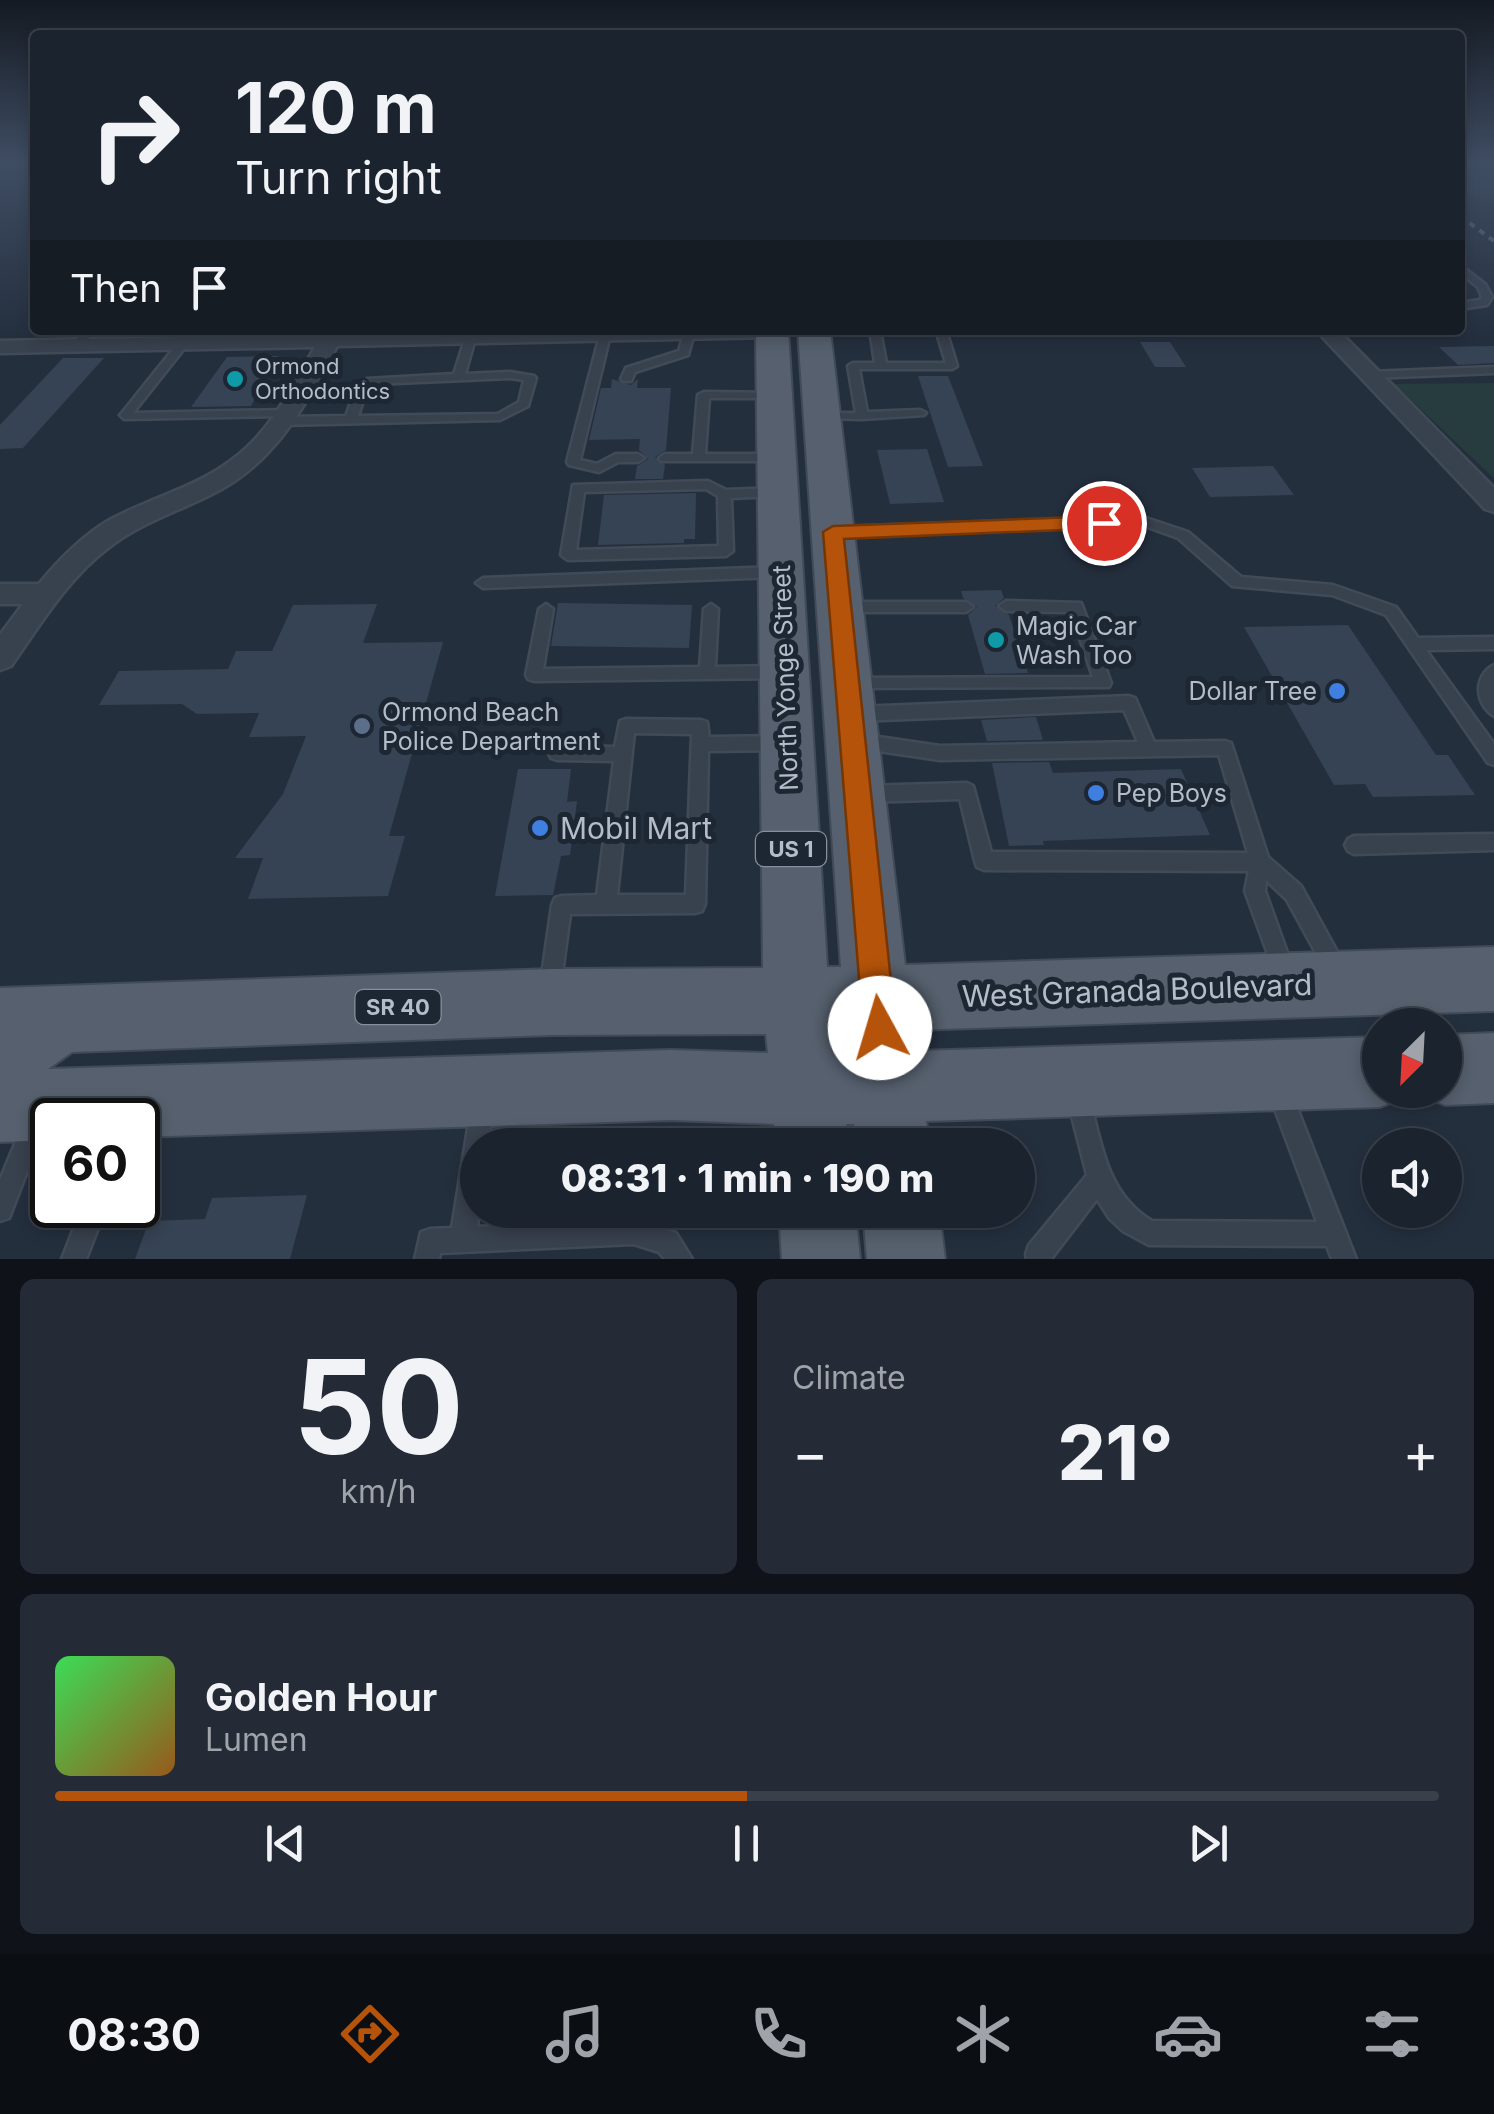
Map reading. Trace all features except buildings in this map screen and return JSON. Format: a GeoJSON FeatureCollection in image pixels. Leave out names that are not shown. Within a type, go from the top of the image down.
{"type":"FeatureCollection","features":[{"type":"Feature","properties":{"kind":"main road","name":"North Yonge Street"},"geometry":{"type":"LineString","coordinates":[[772,335],[796,1001],[809,1118]]}},
{"type":"Feature","properties":{"kind":"main road","name":"US 1"},"geometry":{"type":"LineString","coordinates":[[828,354],[842,416],[833,532],[839,607],[890,1116]]}},
{"type":"Feature","properties":{"kind":"main road","name":"West Granada Boulevard"},"geometry":{"type":"LineString","coordinates":[[31,1020],[548,1002],[796,1001],[1494,979]]}},
{"type":"Feature","properties":{"kind":"main road"},"geometry":{"type":"LineString","coordinates":[[31,1020],[14,1091],[55,1098]]}},
{"type":"Feature","properties":{"kind":"main road"},"geometry":{"type":"LineString","coordinates":[[1462,1069],[1494,1068]]}},
{"type":"Feature","properties":{"kind":"main road"},"geometry":{"type":"LineString","coordinates":[[160,1109],[671,1085],[809,1118],[890,1116],[1074,1081],[1362,1073]]}},
{"type":"Feature","properties":{"kind":"main road"},"geometry":{"type":"LineString","coordinates":[[818,1228],[821,1259]]}},
{"type":"Feature","properties":{"kind":"main road"},"geometry":{"type":"LineString","coordinates":[[903,1228],[906,1259]]}},
{"type":"Feature","properties":{"kind":"street"},"geometry":{"type":"LineString","coordinates":[[0,347],[84,338],[182,344],[332,336],[557,335]]}},
{"type":"Feature","properties":{"kind":"street"},"geometry":{"type":"LineString","coordinates":[[1331,335],[1494,504]]}},
{"type":"Feature","properties":{"kind":"street"},"geometry":{"type":"LineString","coordinates":[[0,658],[11,630],[78,558],[116,529],[219,481],[247,462],[284,417],[332,336]]}},
{"type":"Feature","properties":{"kind":"street"},"geometry":{"type":"LineString","coordinates":[[0,594],[47,594]]}},
{"type":"Feature","properties":{"kind":"lane"},"geometry":{"type":"LineString","coordinates":[[1465,272],[1482,286],[1488,297],[1484,303],[1465,305]]}},
{"type":"Feature","properties":{"kind":"lane"},"geometry":{"type":"LineString","coordinates":[[614,335],[573,462],[599,468],[616,458],[638,458]]}},
{"type":"Feature","properties":{"kind":"lane"},"geometry":{"type":"LineString","coordinates":[[627,379],[630,370],[637,366],[684,353],[688,335]]}},
{"type":"Feature","properties":{"kind":"lane"},"geometry":{"type":"LineString","coordinates":[[877,335],[881,366]]}},
{"type":"Feature","properties":{"kind":"lane"},"geometry":{"type":"LineString","coordinates":[[828,354],[881,366],[952,366],[943,335]]}},
{"type":"Feature","properties":{"kind":"lane"},"geometry":{"type":"LineString","coordinates":[[459,377],[470,338]]}},
{"type":"Feature","properties":{"kind":"lane"},"geometry":{"type":"LineString","coordinates":[[182,344],[128,417],[351,420],[500,417],[524,404],[530,378],[372,381],[360,394],[351,420]]}},
{"type":"Feature","properties":{"kind":"lane"},"geometry":{"type":"LineString","coordinates":[[1370,375],[1494,370]]}},
{"type":"Feature","properties":{"kind":"lane"},"geometry":{"type":"LineString","coordinates":[[699,458],[704,395],[774,395]]}},
{"type":"Feature","properties":{"kind":"lane"},"geometry":{"type":"LineString","coordinates":[[842,416],[920,413]]}},
{"type":"Feature","properties":{"kind":"lane"},"geometry":{"type":"LineString","coordinates":[[616,458],[618,440]]}},
{"type":"Feature","properties":{"kind":"lane"},"geometry":{"type":"LineString","coordinates":[[665,458],[699,458],[777,475]]}},
{"type":"Feature","properties":{"kind":"lane"},"geometry":{"type":"LineString","coordinates":[[724,494],[726,552],[568,555],[578,488],[708,485],[724,494],[777,475]]}},
{"type":"Feature","properties":{"kind":"lane"},"geometry":{"type":"LineString","coordinates":[[833,532],[1142,521],[1184,535],[1237,582],[1333,590],[1391,612],[1494,758]]}},
{"type":"Feature","properties":{"kind":"lane"},"geometry":{"type":"LineString","coordinates":[[637,577],[639,553]]}},
{"type":"Feature","properties":{"kind":"lane"},"geometry":{"type":"LineString","coordinates":[[483,583],[781,572]]}},
{"type":"Feature","properties":{"kind":"lane"},"geometry":{"type":"LineString","coordinates":[[849,713],[1104,683],[1076,606],[1006,606]]}},
{"type":"Feature","properties":{"kind":"lane"},"geometry":{"type":"LineString","coordinates":[[839,607],[966,607]]}},
{"type":"Feature","properties":{"kind":"lane"},"geometry":{"type":"LineString","coordinates":[[546,609],[534,676],[785,672]]}},
{"type":"Feature","properties":{"kind":"lane"},"geometry":{"type":"LineString","coordinates":[[707,673],[711,609]]}},
{"type":"Feature","properties":{"kind":"lane"},"geometry":{"type":"LineString","coordinates":[[1413,644],[1494,642]]}},
{"type":"Feature","properties":{"kind":"lane"},"geometry":{"type":"LineString","coordinates":[[1494,671],[1486,678],[1485,690],[1494,709]]}},
{"type":"Feature","properties":{"kind":"lane"},"geometry":{"type":"LineString","coordinates":[[849,713],[1129,703],[1149,749]]}},
{"type":"Feature","properties":{"kind":"lane"},"geometry":{"type":"LineString","coordinates":[[849,713],[940,753],[1225,748],[1260,862],[1255,891],[1316,984]]}},
{"type":"Feature","properties":{"kind":"lane"},"geometry":{"type":"LineString","coordinates":[[548,1002],[562,905],[696,904],[701,727],[626,726],[606,904]]}},
{"type":"Feature","properties":{"kind":"lane"},"geometry":{"type":"LineString","coordinates":[[700,744],[789,743]]}},
{"type":"Feature","properties":{"kind":"lane"},"geometry":{"type":"LineString","coordinates":[[557,753],[623,754]]}},
{"type":"Feature","properties":{"kind":"lane"},"geometry":{"type":"LineString","coordinates":[[856,794],[967,791],[984,861],[1260,862],[1294,892],[1316,984]]}},
{"type":"Feature","properties":{"kind":"lane"},"geometry":{"type":"LineString","coordinates":[[1354,845],[1494,842]]}},
{"type":"Feature","properties":{"kind":"lane"},"geometry":{"type":"LineString","coordinates":[[1273,1076],[1344,1259]]}},
{"type":"Feature","properties":{"kind":"lane"},"geometry":{"type":"LineString","coordinates":[[1074,1081],[1100,1178],[1116,1210],[1130,1225],[1149,1233],[1334,1234]]}},
{"type":"Feature","properties":{"kind":"lane"},"geometry":{"type":"LineString","coordinates":[[0,1209],[14,1091]]}},
{"type":"Feature","properties":{"kind":"lane"},"geometry":{"type":"LineString","coordinates":[[463,1239],[485,1091]]}},
{"type":"Feature","properties":{"kind":"lane"},"geometry":{"type":"LineString","coordinates":[[1039,1259],[1038,1254],[1100,1178]]}},
{"type":"Feature","properties":{"kind":"lane"},"geometry":{"type":"LineString","coordinates":[[74,1259],[85,1228]]}},
{"type":"Feature","properties":{"kind":"lane"},"geometry":{"type":"LineString","coordinates":[[427,1259],[430,1241],[634,1232],[667,1242],[680,1259]]}},
{"type":"Feature","properties":{"kind":"green space"},"geometry":{"type":"Polygon","coordinates":[[[1494,383],[1494,478],[1394,384],[1494,383]]]}},
{"type":"Feature","properties":{"kind":"railway"},"geometry":{"type":"LineString","coordinates":[[1466,221],[1494,241]]}},
{"type":"Feature","properties":{"kind":"place","name":"Ormond Orthodontics"},"geometry":{"type":"Point","coordinates":[235,379]}},
{"type":"Feature","properties":{"kind":"place","name":"Magic Car Wash Too"},"geometry":{"type":"Point","coordinates":[996,640]}},
{"type":"Feature","properties":{"kind":"place","name":"Dollar Tree"},"geometry":{"type":"Point","coordinates":[1337,691]}},
{"type":"Feature","properties":{"kind":"place","name":"Ormond Beach Police Department"},"geometry":{"type":"Point","coordinates":[362,726]}},
{"type":"Feature","properties":{"kind":"place","name":"Pep Boys"},"geometry":{"type":"Point","coordinates":[1096,793]}},
{"type":"Feature","properties":{"kind":"place","name":"Mobil Mart"},"geometry":{"type":"Point","coordinates":[540,828]}},
{"type":"Feature","properties":{"kind":"route"},"geometry":{"type":"LineString","coordinates":[[880,1028],[833,532],[1104,523]]}}]}
